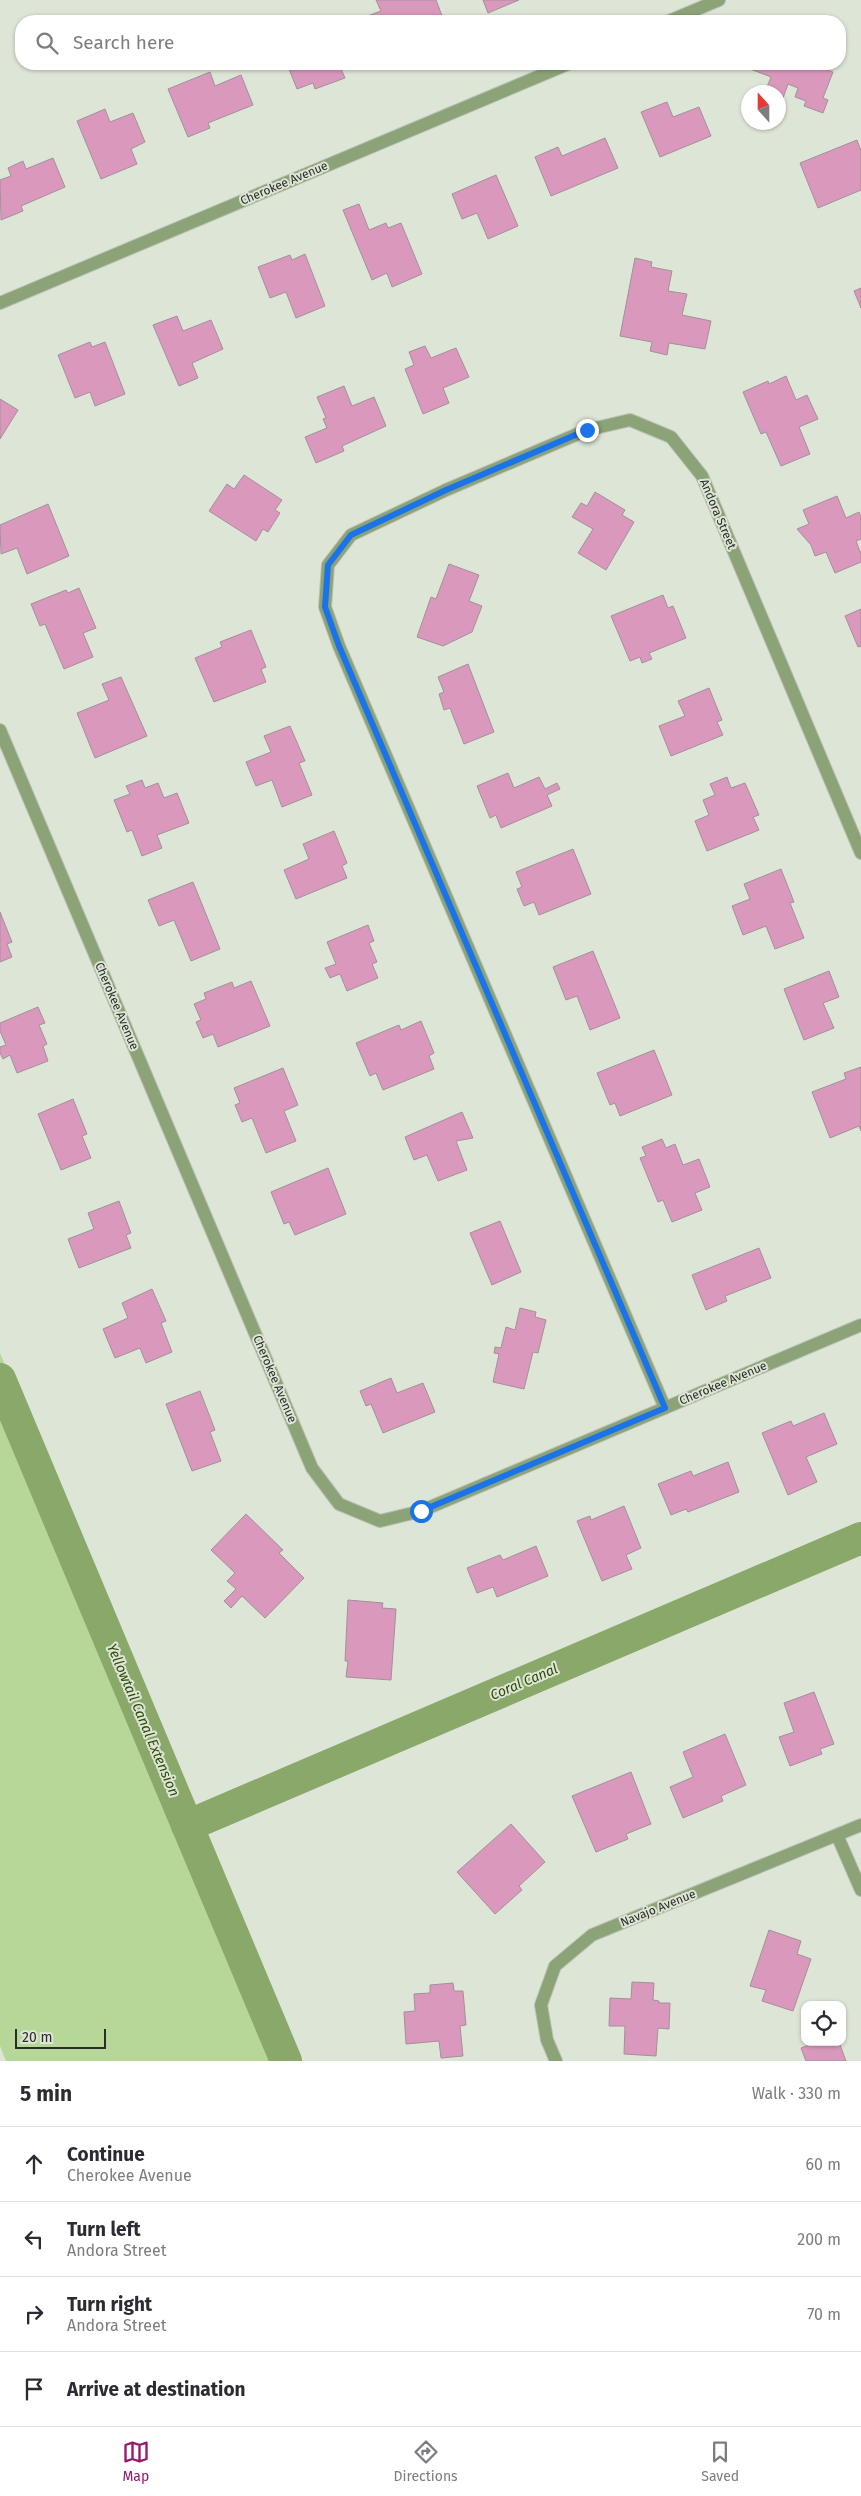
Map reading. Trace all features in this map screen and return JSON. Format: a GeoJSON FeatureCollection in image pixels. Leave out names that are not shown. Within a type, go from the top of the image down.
{"type":"FeatureCollection","features":[{"type":"Feature","properties":{"kind":"street"},"geometry":{"type":"LineString","coordinates":[[684,15],[720,0]]}},
{"type":"Feature","properties":{"kind":"street","name":"Cherokee Avenue"},"geometry":{"type":"LineString","coordinates":[[0,303],[554,70]]}},
{"type":"Feature","properties":{"kind":"street","name":"Andora Street"},"geometry":{"type":"LineString","coordinates":[[665,1408],[339,646],[325,607],[328,565],[351,535],[446,490],[587,430],[630,420],[671,437],[702,476],[861,853]]}},
{"type":"Feature","properties":{"kind":"street","name":"Cherokee Avenue"},"geometry":{"type":"LineString","coordinates":[[0,730],[312,1468],[339,1504],[380,1521],[421,1511],[861,1325]]}},
{"type":"Feature","properties":{"kind":"street","name":"Navajo Avenue"},"geometry":{"type":"LineString","coordinates":[[556,2061],[546,2040],[541,2005],[555,1966],[592,1935],[861,1825]]}},
{"type":"Feature","properties":{"kind":"street"},"geometry":{"type":"LineString","coordinates":[[837,1835],[861,1890]]}},
{"type":"Feature","properties":{"kind":"green space"},"geometry":{"type":"Polygon","coordinates":[[[0,1353],[297,2061],[6,2061],[0,2046],[0,1353]]]}},
{"type":"Feature","properties":{"kind":"building"},"geometry":{"type":"Polygon","coordinates":[[[376,0],[436,0],[442,15],[370,15],[381,11],[376,0]]]}},
{"type":"Feature","properties":{"kind":"building"},"geometry":{"type":"Polygon","coordinates":[[[483,0],[519,0],[488,13],[483,0]]]}},
{"type":"Feature","properties":{"kind":"building"},"geometry":{"type":"Polygon","coordinates":[[[289,70],[342,70],[345,78],[315,89],[313,83],[297,89],[289,70]]]}},
{"type":"Feature","properties":{"kind":"building"},"geometry":{"type":"Polygon","coordinates":[[[753,70],[828,70],[833,72],[823,98],[828,100],[823,113],[804,106],[806,101],[795,97],[798,88],[788,84],[786,90],[786,85],[768,85],[771,77],[753,70]]]}},
{"type":"Feature","properties":{"kind":"building"},"geometry":{"type":"Polygon","coordinates":[[[210,72],[215,86],[241,75],[253,105],[208,123],[210,128],[188,137],[168,89],[210,72]]]}},
{"type":"Feature","properties":{"kind":"building"},"geometry":{"type":"Polygon","coordinates":[[[667,102],[673,117],[699,107],[711,136],[660,157],[641,112],[667,102]]]}},
{"type":"Feature","properties":{"kind":"building"},"geometry":{"type":"Polygon","coordinates":[[[105,109],[110,122],[133,113],[145,142],[131,149],[137,164],[101,179],[77,121],[105,109]]]}},
{"type":"Feature","properties":{"kind":"building"},"geometry":{"type":"Polygon","coordinates":[[[605,138],[618,168],[551,196],[535,157],[558,147],[562,156],[605,138]]]}},
{"type":"Feature","properties":{"kind":"building"},"geometry":{"type":"Polygon","coordinates":[[[857,140],[861,151],[861,190],[818,208],[800,163],[857,140]]]}},
{"type":"Feature","properties":{"kind":"building"},"geometry":{"type":"Polygon","coordinates":[[[53,158],[65,187],[21,206],[23,211],[1,220],[0,180],[11,176],[8,168],[23,161],[26,169],[53,158]]]}},
{"type":"Feature","properties":{"kind":"building"},"geometry":{"type":"Polygon","coordinates":[[[496,175],[518,226],[488,239],[477,213],[462,219],[452,194],[496,175]]]}},
{"type":"Feature","properties":{"kind":"building"},"geometry":{"type":"Polygon","coordinates":[[[359,204],[369,230],[386,223],[388,228],[401,223],[422,274],[392,287],[387,273],[372,280],[343,210],[359,204]]]}},
{"type":"Feature","properties":{"kind":"building"},"geometry":{"type":"Polygon","coordinates":[[[305,254],[325,306],[296,318],[286,292],[270,298],[258,267],[290,255],[292,260],[305,254]]]}},
{"type":"Feature","properties":{"kind":"building"},"geometry":{"type":"Polygon","coordinates":[[[635,258],[652,262],[651,267],[672,271],[668,291],[687,294],[682,315],[711,321],[705,349],[669,343],[667,355],[650,351],[652,342],[620,336],[635,258]]]}},
{"type":"Feature","properties":{"kind":"building"},"geometry":{"type":"Polygon","coordinates":[[[861,288],[861,308],[854,291],[861,288]]]}},
{"type":"Feature","properties":{"kind":"building"},"geometry":{"type":"Polygon","coordinates":[[[177,316],[183,331],[211,320],[223,349],[192,363],[198,378],[179,386],[153,325],[177,316]]]}},
{"type":"Feature","properties":{"kind":"building"},"geometry":{"type":"Polygon","coordinates":[[[90,342],[92,347],[105,342],[125,394],[95,406],[90,392],[75,398],[58,355],[90,342]]]}},
{"type":"Feature","properties":{"kind":"building"},"geometry":{"type":"Polygon","coordinates":[[[425,346],[431,358],[456,348],[469,377],[443,388],[449,403],[423,414],[405,369],[414,365],[409,352],[425,346]]]}},
{"type":"Feature","properties":{"kind":"building"},"geometry":{"type":"Polygon","coordinates":[[[786,376],[796,400],[807,395],[818,419],[799,427],[810,454],[781,466],[766,432],[761,434],[743,392],[768,381],[769,384],[786,376]]]}},
{"type":"Feature","properties":{"kind":"building"},"geometry":{"type":"Polygon","coordinates":[[[344,386],[352,406],[374,397],[386,426],[342,446],[344,451],[316,463],[305,437],[327,428],[323,419],[326,418],[317,397],[344,386]]]}},
{"type":"Feature","properties":{"kind":"building"},"geometry":{"type":"Polygon","coordinates":[[[0,399],[18,410],[0,439],[0,399]]]}},
{"type":"Feature","properties":{"kind":"building"},"geometry":{"type":"Polygon","coordinates":[[[244,475],[282,500],[275,510],[280,513],[268,532],[263,529],[256,541],[209,511],[227,484],[234,489],[244,475]]]}},
{"type":"Feature","properties":{"kind":"building"},"geometry":{"type":"Polygon","coordinates":[[[595,492],[625,510],[622,515],[634,522],[606,570],[578,553],[593,529],[572,517],[581,503],[587,506],[595,492]]]}},
{"type":"Feature","properties":{"kind":"building"},"geometry":{"type":"Polygon","coordinates":[[[837,496],[846,518],[859,512],[861,517],[861,539],[856,541],[861,554],[861,562],[835,573],[826,552],[815,556],[811,545],[797,529],[809,524],[803,510],[837,496]]]}},
{"type":"Feature","properties":{"kind":"building"},"geometry":{"type":"Polygon","coordinates":[[[48,504],[69,556],[27,574],[17,548],[1,554],[0,525],[48,504]]]}},
{"type":"Feature","properties":{"kind":"building"},"geometry":{"type":"Polygon","coordinates":[[[449,564],[479,575],[469,601],[482,606],[472,632],[443,646],[417,637],[431,597],[436,599],[449,564]]]}},
{"type":"Feature","properties":{"kind":"building"},"geometry":{"type":"Polygon","coordinates":[[[79,588],[96,628],[83,633],[93,657],[64,669],[45,624],[40,626],[31,604],[66,590],[68,593],[79,588]]]}},
{"type":"Feature","properties":{"kind":"building"},"geometry":{"type":"Polygon","coordinates":[[[663,595],[668,608],[673,606],[686,638],[649,653],[652,659],[642,663],[640,657],[630,661],[611,616],[663,595]]]}},
{"type":"Feature","properties":{"kind":"building"},"geometry":{"type":"Polygon","coordinates":[[[861,609],[861,646],[858,647],[845,616],[861,609]]]}},
{"type":"Feature","properties":{"kind":"building"},"geometry":{"type":"Polygon","coordinates":[[[251,630],[266,667],[261,669],[266,682],[214,702],[195,658],[222,647],[220,642],[251,630]]]}},
{"type":"Feature","properties":{"kind":"building"},"geometry":{"type":"Polygon","coordinates":[[[468,664],[494,732],[464,744],[450,708],[444,710],[439,694],[444,692],[438,677],[468,664]]]}},
{"type":"Feature","properties":{"kind":"building"},"geometry":{"type":"Polygon","coordinates":[[[121,677],[147,736],[95,758],[77,713],[109,700],[102,684],[121,677]]]}},
{"type":"Feature","properties":{"kind":"building"},"geometry":{"type":"Polygon","coordinates":[[[709,688],[722,720],[717,722],[723,735],[671,756],[659,726],[685,716],[678,701],[709,688]]]}},
{"type":"Feature","properties":{"kind":"building"},"geometry":{"type":"Polygon","coordinates":[[[290,726],[305,761],[299,763],[312,795],[282,807],[272,780],[256,786],[246,762],[271,752],[264,736],[290,726]]]}},
{"type":"Feature","properties":{"kind":"building"},"geometry":{"type":"Polygon","coordinates":[[[508,773],[514,788],[539,777],[545,789],[557,783],[560,789],[547,795],[552,806],[501,828],[496,815],[490,818],[477,786],[508,773]]]}},
{"type":"Feature","properties":{"kind":"building"},"geometry":{"type":"Polygon","coordinates":[[[727,777],[731,788],[745,783],[759,815],[753,817],[759,830],[707,851],[695,821],[709,815],[703,800],[715,795],[710,784],[727,777]]]}},
{"type":"Feature","properties":{"kind":"building"},"geometry":{"type":"Polygon","coordinates":[[[142,780],[145,788],[158,783],[164,798],[177,793],[189,823],[157,835],[162,848],[142,856],[132,830],[127,832],[114,800],[130,794],[126,786],[142,780]]]}},
{"type":"Feature","properties":{"kind":"building"},"geometry":{"type":"Polygon","coordinates":[[[334,831],[347,863],[342,866],[347,878],[296,899],[284,870],[309,859],[303,844],[334,831]]]}},
{"type":"Feature","properties":{"kind":"building"},"geometry":{"type":"Polygon","coordinates":[[[573,849],[591,894],[539,915],[534,902],[524,906],[517,889],[522,887],[516,872],[573,849]]]}},
{"type":"Feature","properties":{"kind":"building"},"geometry":{"type":"Polygon","coordinates":[[[781,869],[794,902],[790,903],[804,938],[775,949],[766,926],[743,935],[732,906],[750,899],[744,884],[781,869]]]}},
{"type":"Feature","properties":{"kind":"building"},"geometry":{"type":"Polygon","coordinates":[[[193,882],[220,949],[191,961],[174,920],[159,926],[148,900],[193,882]]]}},
{"type":"Feature","properties":{"kind":"building"},"geometry":{"type":"Polygon","coordinates":[[[0,912],[12,942],[7,944],[12,957],[0,962],[0,912]]]}},
{"type":"Feature","properties":{"kind":"building"},"geometry":{"type":"Polygon","coordinates":[[[368,925],[374,941],[369,943],[377,962],[372,964],[378,978],[347,991],[340,974],[330,978],[325,968],[336,964],[327,942],[368,925]]]}},
{"type":"Feature","properties":{"kind":"building"},"geometry":{"type":"Polygon","coordinates":[[[593,951],[620,1018],[590,1030],[577,996],[566,1000],[553,967],[593,951]]]}},
{"type":"Feature","properties":{"kind":"building"},"geometry":{"type":"Polygon","coordinates":[[[829,971],[839,997],[823,1003],[834,1028],[804,1040],[784,989],[829,971]]]}},
{"type":"Feature","properties":{"kind":"building"},"geometry":{"type":"Polygon","coordinates":[[[251,981],[270,1026],[218,1047],[213,1034],[203,1038],[196,1022],[201,1020],[194,1004],[206,999],[204,993],[232,982],[234,988],[251,981]]]}},
{"type":"Feature","properties":{"kind":"building"},"geometry":{"type":"Polygon","coordinates":[[[38,1007],[45,1023],[39,1025],[47,1044],[43,1046],[48,1061],[17,1073],[10,1055],[3,1059],[0,1053],[0,1047],[6,1045],[0,1031],[0,1023],[38,1007]]]}},
{"type":"Feature","properties":{"kind":"building"},"geometry":{"type":"Polygon","coordinates":[[[421,1021],[434,1053],[429,1056],[434,1069],[383,1090],[376,1073],[370,1076],[356,1043],[399,1025],[401,1030],[421,1021]]]}},
{"type":"Feature","properties":{"kind":"building"},"geometry":{"type":"Polygon","coordinates":[[[654,1050],[672,1095],[620,1116],[615,1103],[610,1105],[597,1073],[654,1050]]]}},
{"type":"Feature","properties":{"kind":"building"},"geometry":{"type":"Polygon","coordinates":[[[861,1067],[861,1131],[859,1126],[830,1138],[812,1092],[846,1079],[844,1073],[861,1067]]]}},
{"type":"Feature","properties":{"kind":"building"},"geometry":{"type":"Polygon","coordinates":[[[283,1068],[298,1105],[284,1111],[296,1141],[266,1153],[252,1118],[242,1122],[235,1105],[240,1103],[234,1088],[283,1068]]]}},
{"type":"Feature","properties":{"kind":"building"},"geometry":{"type":"Polygon","coordinates":[[[73,1099],[87,1134],[82,1136],[91,1158],[61,1170],[38,1114],[73,1099]]]}},
{"type":"Feature","properties":{"kind":"building"},"geometry":{"type":"Polygon","coordinates":[[[462,1112],[473,1138],[456,1141],[467,1170],[438,1181],[427,1155],[414,1160],[405,1137],[462,1112]]]}},
{"type":"Feature","properties":{"kind":"building"},"geometry":{"type":"Polygon","coordinates":[[[662,1139],[666,1148],[675,1144],[683,1165],[699,1159],[710,1187],[695,1193],[702,1210],[672,1222],[663,1200],[658,1202],[640,1158],[646,1156],[642,1147],[662,1139]]]}},
{"type":"Feature","properties":{"kind":"building"},"geometry":{"type":"Polygon","coordinates":[[[328,1168],[346,1214],[295,1235],[289,1222],[284,1224],[271,1192],[328,1168]]]}},
{"type":"Feature","properties":{"kind":"building"},"geometry":{"type":"Polygon","coordinates":[[[119,1201],[131,1233],[126,1235],[131,1248],[79,1268],[68,1239],[94,1229],[88,1213],[119,1201]]]}},
{"type":"Feature","properties":{"kind":"building"},"geometry":{"type":"Polygon","coordinates":[[[500,1221],[521,1272],[492,1285],[470,1233],[500,1221]]]}},
{"type":"Feature","properties":{"kind":"building"},"geometry":{"type":"Polygon","coordinates":[[[759,1248],[771,1278],[725,1296],[727,1301],[706,1310],[692,1275],[759,1248]]]}},
{"type":"Feature","properties":{"kind":"building"},"geometry":{"type":"Polygon","coordinates":[[[152,1289],[166,1321],[161,1323],[172,1352],[146,1363],[140,1348],[115,1358],[103,1329],[128,1318],[122,1303],[152,1289]]]}},
{"type":"Feature","properties":{"kind":"building"},"geometry":{"type":"Polygon","coordinates":[[[520,1308],[536,1312],[535,1317],[546,1320],[538,1353],[533,1352],[524,1389],[493,1382],[499,1354],[494,1353],[495,1347],[501,1348],[506,1327],[515,1330],[520,1308]]]}},
{"type":"Feature","properties":{"kind":"building"},"geometry":{"type":"Polygon","coordinates":[[[391,1378],[397,1393],[423,1383],[435,1412],[383,1433],[371,1404],[366,1406],[360,1391],[391,1378]]]}},
{"type":"Feature","properties":{"kind":"building"},"geometry":{"type":"Polygon","coordinates":[[[200,1391],[215,1430],[210,1432],[221,1461],[192,1471],[166,1404],[200,1391]]]}},
{"type":"Feature","properties":{"kind":"building"},"geometry":{"type":"Polygon","coordinates":[[[824,1413],[837,1444],[806,1457],[817,1482],[788,1495],[762,1433],[791,1421],[793,1426],[824,1413]]]}},
{"type":"Feature","properties":{"kind":"building"},"geometry":{"type":"Polygon","coordinates":[[[728,1462],[739,1492],[688,1512],[686,1509],[671,1515],[658,1484],[691,1471],[693,1476],[728,1462]]]}},
{"type":"Feature","properties":{"kind":"building"},"geometry":{"type":"Polygon","coordinates":[[[624,1506],[641,1548],[626,1555],[632,1569],[602,1581],[577,1521],[590,1516],[591,1520],[624,1506]]]}},
{"type":"Feature","properties":{"kind":"building"},"geometry":{"type":"Polygon","coordinates":[[[246,1514],[283,1550],[279,1553],[304,1578],[265,1618],[242,1596],[231,1608],[224,1601],[236,1589],[227,1581],[235,1573],[211,1550],[246,1514]]]}},
{"type":"Feature","properties":{"kind":"building"},"geometry":{"type":"Polygon","coordinates":[[[536,1546],[548,1576],[497,1597],[493,1587],[477,1593],[467,1568],[500,1555],[503,1560],[536,1546]]]}},
{"type":"Feature","properties":{"kind":"building"},"geometry":{"type":"Polygon","coordinates":[[[348,1600],[383,1603],[382,1608],[396,1609],[391,1680],[346,1677],[348,1661],[345,1661],[348,1600]]]}},
{"type":"Feature","properties":{"kind":"building"},"geometry":{"type":"Polygon","coordinates":[[[814,1692],[834,1744],[820,1749],[822,1754],[790,1766],[779,1737],[794,1732],[784,1703],[814,1692]]]}},
{"type":"Feature","properties":{"kind":"building"},"geometry":{"type":"Polygon","coordinates":[[[725,1734],[746,1785],[721,1796],[723,1801],[683,1818],[670,1787],[693,1777],[683,1752],[725,1734]]]}},
{"type":"Feature","properties":{"kind":"building"},"geometry":{"type":"Polygon","coordinates":[[[631,1772],[651,1824],[626,1834],[628,1839],[596,1852],[572,1796],[631,1772]]]}},
{"type":"Feature","properties":{"kind":"building"},"geometry":{"type":"Polygon","coordinates":[[[511,1824],[545,1862],[519,1886],[522,1890],[495,1914],[457,1872],[511,1824]]]}},
{"type":"Feature","properties":{"kind":"building"},"geometry":{"type":"Polygon","coordinates":[[[769,1930],[801,1941],[797,1954],[811,1959],[793,2011],[762,2001],[766,1990],[750,1986],[769,1930]]]}},
{"type":"Feature","properties":{"kind":"building"},"geometry":{"type":"Polygon","coordinates":[[[632,1982],[654,1983],[653,2000],[659,2001],[659,2003],[670,2003],[669,2029],[658,2028],[656,2056],[624,2054],[625,2026],[609,2026],[610,1998],[631,1999],[632,1982]]]}},
{"type":"Feature","properties":{"kind":"building"},"geometry":{"type":"Polygon","coordinates":[[[453,1983],[454,1991],[463,1991],[466,2025],[460,2026],[463,2056],[441,2058],[439,2041],[406,2044],[404,2012],[415,2011],[414,1994],[430,1993],[430,1985],[453,1983]]]}},
{"type":"Feature","properties":{"kind":"building"},"geometry":{"type":"Polygon","coordinates":[[[806,2046],[840,2046],[846,2061],[806,2061],[801,2048],[806,2046]]]}},
{"type":"Feature","properties":{"kind":"waterway","name":"Yellowtail Canal Extension"},"geometry":{"type":"LineString","coordinates":[[0,1379],[286,2061]]}},
{"type":"Feature","properties":{"kind":"waterway","name":"Coral Canal"},"geometry":{"type":"LineString","coordinates":[[187,1826],[861,1538]]}},
{"type":"Feature","properties":{"kind":"route"},"geometry":{"type":"LineString","coordinates":[[421,1511],[665,1408],[339,646],[325,607],[328,565],[351,535],[446,490],[587,430]]}}]}
